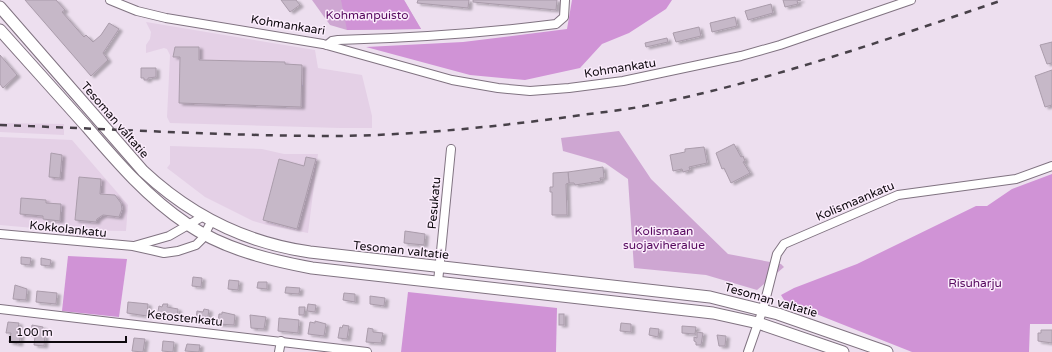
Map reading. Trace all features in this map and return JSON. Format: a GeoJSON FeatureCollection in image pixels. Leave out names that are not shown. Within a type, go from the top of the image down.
{"type":"FeatureCollection","features":[{"type":"Feature","properties":{"kind":"main road","name":"Tesoman valtatie"},"geometry":{"type":"LineString","coordinates":[[0,7],[143,171],[163,190],[206,219],[253,239],[296,250],[710,297],[763,309],[887,352]]}},
{"type":"Feature","properties":{"kind":"main road","name":"Tesoman valtatie"},"geometry":{"type":"LineString","coordinates":[[0,30],[114,159],[155,200],[188,224],[235,248],[288,263],[438,282],[699,311],[758,323],[843,352]]}},
{"type":"Feature","properties":{"kind":"street","name":"Kohmankaari"},"geometry":{"type":"LineString","coordinates":[[110,0],[137,11],[166,18],[327,45],[332,41],[338,40],[456,35],[556,24],[564,17],[565,0]]}},
{"type":"Feature","properties":{"kind":"street","name":"Kohmankatu"},"geometry":{"type":"LineString","coordinates":[[327,45],[452,80],[516,90],[550,90],[642,78],[741,56],[780,45],[911,0]]}},
{"type":"Feature","properties":{"kind":"street","name":"Pesukatu"},"geometry":{"type":"LineString","coordinates":[[438,282],[451,149]]}},
{"type":"Feature","properties":{"kind":"street","name":"Kolismaankatu"},"geometry":{"type":"LineString","coordinates":[[748,352],[763,309],[777,254],[784,244],[898,195],[1016,179],[1052,166]]}},
{"type":"Feature","properties":{"kind":"street","name":"Kokkolankatu"},"geometry":{"type":"LineString","coordinates":[[0,234],[133,246],[164,253],[178,251],[196,245],[205,234],[206,219],[188,224],[168,236],[133,246]]}},
{"type":"Feature","properties":{"kind":"street","name":"Ketostenkatu"},"geometry":{"type":"LineString","coordinates":[[0,309],[367,352]]}},
{"type":"Feature","properties":{"kind":"street"},"geometry":{"type":"LineString","coordinates":[[279,352],[281,341]]}},
{"type":"Feature","properties":{"kind":"shaded area"},"geometry":{"type":"Polygon","coordinates":[[[146,22],[315,50],[318,68],[362,75],[372,116],[372,128],[170,123],[167,117],[170,55],[167,49],[164,48],[146,53],[146,45],[150,39],[151,32],[146,22]]]}},
{"type":"Feature","properties":{"kind":"shaded area"},"geometry":{"type":"Polygon","coordinates":[[[0,123],[64,124],[64,135],[0,132],[0,123]]]}},
{"type":"Feature","properties":{"kind":"shaded area"},"geometry":{"type":"Polygon","coordinates":[[[0,137],[72,140],[128,205],[126,231],[56,230],[0,225],[0,137]]]}},
{"type":"Feature","properties":{"kind":"shaded area"},"geometry":{"type":"Polygon","coordinates":[[[170,146],[262,149],[284,154],[318,154],[308,233],[253,221],[205,197],[167,168],[170,164],[170,146]]]}},
{"type":"Feature","properties":{"kind":"green space","name":"Kohmanpuisto"},"geometry":{"type":"Polygon","coordinates":[[[312,0],[404,0],[421,29],[347,30],[330,25],[312,0]]]}},
{"type":"Feature","properties":{"kind":"green space","name":"Kohmanpuisto"},"geometry":{"type":"Polygon","coordinates":[[[341,0],[404,0],[421,29],[347,30],[341,0]]]}},
{"type":"Feature","properties":{"kind":"green space"},"geometry":{"type":"Polygon","coordinates":[[[572,0],[672,0],[666,9],[629,33],[602,44],[580,68],[525,80],[470,75],[366,47],[463,42],[567,29],[572,0]]]}},
{"type":"Feature","properties":{"kind":"green space","name":"Kolismaan suojaviheralue"},"geometry":{"type":"Polygon","coordinates":[[[619,131],[651,179],[728,254],[781,264],[784,267],[757,290],[706,275],[634,268],[628,179],[605,163],[563,151],[561,138],[619,131]]]}},
{"type":"Feature","properties":{"kind":"green space","name":"Risuharju"},"geometry":{"type":"Polygon","coordinates":[[[1052,174],[1052,324],[1030,324],[1029,352],[912,352],[791,304],[784,300],[781,295],[794,288],[857,264],[976,206],[987,206],[1012,189],[1052,174]]]}},
{"type":"Feature","properties":{"kind":"green space"},"geometry":{"type":"Polygon","coordinates":[[[68,256],[127,259],[119,317],[62,311],[68,256]]]}},
{"type":"Feature","properties":{"kind":"green space"},"geometry":{"type":"Polygon","coordinates":[[[408,292],[557,308],[556,352],[401,352],[408,292]]]}},
{"type":"Feature","properties":{"kind":"building"},"geometry":{"type":"Polygon","coordinates":[[[25,0],[56,0],[65,10],[62,12],[84,37],[86,35],[93,42],[101,35],[109,23],[119,29],[103,53],[108,60],[91,76],[25,0]]]}},
{"type":"Feature","properties":{"kind":"building"},"geometry":{"type":"Polygon","coordinates":[[[281,0],[296,0],[300,5],[290,12],[281,0]]]}},
{"type":"Feature","properties":{"kind":"building"},"geometry":{"type":"Polygon","coordinates":[[[418,0],[469,0],[468,8],[417,3],[418,0]]]}},
{"type":"Feature","properties":{"kind":"building"},"geometry":{"type":"Polygon","coordinates":[[[473,0],[557,0],[556,10],[473,2],[473,0]]]}},
{"type":"Feature","properties":{"kind":"building"},"geometry":{"type":"Polygon","coordinates":[[[783,0],[801,0],[797,1],[798,4],[785,7],[783,0]]]}},
{"type":"Feature","properties":{"kind":"building"},"geometry":{"type":"Polygon","coordinates":[[[771,4],[773,13],[748,20],[745,11],[771,4]]]}},
{"type":"Feature","properties":{"kind":"building"},"geometry":{"type":"Polygon","coordinates":[[[735,17],[737,26],[712,32],[710,23],[735,17]]]}},
{"type":"Feature","properties":{"kind":"building"},"geometry":{"type":"Polygon","coordinates":[[[699,27],[701,36],[676,42],[673,33],[699,27]]]}},
{"type":"Feature","properties":{"kind":"building"},"geometry":{"type":"Polygon","coordinates":[[[667,38],[668,42],[646,47],[645,43],[667,38]]]}},
{"type":"Feature","properties":{"kind":"building"},"geometry":{"type":"Polygon","coordinates":[[[1052,42],[1052,63],[1047,64],[1040,45],[1052,42]]]}},
{"type":"Feature","properties":{"kind":"building"},"geometry":{"type":"Polygon","coordinates":[[[175,47],[199,47],[199,60],[285,62],[285,64],[302,65],[301,107],[179,103],[180,57],[173,57],[175,47]]]}},
{"type":"Feature","properties":{"kind":"building"},"geometry":{"type":"Polygon","coordinates":[[[0,55],[17,75],[3,88],[0,84],[0,55]]]}},
{"type":"Feature","properties":{"kind":"building"},"geometry":{"type":"Polygon","coordinates":[[[141,68],[156,68],[156,77],[144,80],[144,78],[141,78],[141,68]]]}},
{"type":"Feature","properties":{"kind":"building"},"geometry":{"type":"Polygon","coordinates":[[[1052,70],[1052,105],[1045,107],[1035,76],[1052,70]]]}},
{"type":"Feature","properties":{"kind":"building"},"geometry":{"type":"Polygon","coordinates":[[[734,144],[741,157],[743,156],[745,161],[743,162],[750,173],[731,183],[724,168],[722,169],[716,153],[734,144]]]}},
{"type":"Feature","properties":{"kind":"building"},"geometry":{"type":"Polygon","coordinates":[[[704,147],[707,163],[689,167],[690,170],[683,172],[682,169],[673,171],[670,155],[685,152],[685,149],[704,147]]]}},
{"type":"Feature","properties":{"kind":"building"},"geometry":{"type":"Polygon","coordinates":[[[51,153],[62,155],[60,178],[49,177],[51,153]]]}},
{"type":"Feature","properties":{"kind":"building"},"geometry":{"type":"Polygon","coordinates":[[[306,157],[316,159],[297,229],[263,220],[279,159],[304,166],[306,157]]]}},
{"type":"Feature","properties":{"kind":"building"},"geometry":{"type":"Polygon","coordinates":[[[603,167],[604,178],[600,178],[601,181],[575,185],[574,183],[569,183],[568,172],[603,167]]]}},
{"type":"Feature","properties":{"kind":"building"},"geometry":{"type":"Polygon","coordinates":[[[568,172],[569,183],[566,184],[567,215],[552,215],[552,192],[550,192],[550,187],[553,187],[553,173],[568,172]]]}},
{"type":"Feature","properties":{"kind":"building"},"geometry":{"type":"Polygon","coordinates":[[[79,177],[101,179],[100,194],[115,195],[121,203],[122,209],[119,217],[103,215],[97,219],[96,222],[75,220],[79,177]]]}},
{"type":"Feature","properties":{"kind":"building"},"geometry":{"type":"Polygon","coordinates":[[[21,198],[46,200],[46,203],[61,204],[60,221],[43,219],[43,216],[20,214],[21,198]]]}},
{"type":"Feature","properties":{"kind":"building"},"geometry":{"type":"Polygon","coordinates":[[[405,231],[425,234],[424,245],[404,243],[405,231]]]}},
{"type":"Feature","properties":{"kind":"building"},"geometry":{"type":"Polygon","coordinates":[[[21,257],[31,258],[30,265],[21,264],[21,257]]]}},
{"type":"Feature","properties":{"kind":"building"},"geometry":{"type":"Polygon","coordinates":[[[41,258],[51,260],[50,266],[41,265],[41,258]]]}},
{"type":"Feature","properties":{"kind":"building"},"geometry":{"type":"Polygon","coordinates":[[[193,277],[202,278],[201,287],[192,286],[193,277]]]}},
{"type":"Feature","properties":{"kind":"building"},"geometry":{"type":"Polygon","coordinates":[[[229,280],[239,281],[238,290],[228,289],[229,280]]]}},
{"type":"Feature","properties":{"kind":"building"},"geometry":{"type":"Polygon","coordinates":[[[258,282],[267,282],[267,289],[257,288],[258,282]]]}},
{"type":"Feature","properties":{"kind":"building"},"geometry":{"type":"Polygon","coordinates":[[[15,285],[27,289],[26,300],[13,299],[15,285]]]}},
{"type":"Feature","properties":{"kind":"building"},"geometry":{"type":"Polygon","coordinates":[[[286,287],[300,288],[299,294],[285,293],[286,287]]]}},
{"type":"Feature","properties":{"kind":"building"},"geometry":{"type":"Polygon","coordinates":[[[37,291],[57,293],[56,304],[36,302],[37,291]]]}},
{"type":"Feature","properties":{"kind":"building"},"geometry":{"type":"Polygon","coordinates":[[[344,293],[355,294],[355,302],[343,300],[344,293]]]}},
{"type":"Feature","properties":{"kind":"building"},"geometry":{"type":"Polygon","coordinates":[[[370,296],[385,298],[384,306],[370,304],[370,296]]]}},
{"type":"Feature","properties":{"kind":"building"},"geometry":{"type":"Polygon","coordinates":[[[128,302],[148,304],[147,316],[127,313],[128,302]]]}},
{"type":"Feature","properties":{"kind":"building"},"geometry":{"type":"Polygon","coordinates":[[[163,304],[168,304],[167,307],[178,309],[177,319],[157,317],[159,306],[162,307],[163,304]]]}},
{"type":"Feature","properties":{"kind":"building"},"geometry":{"type":"Polygon","coordinates":[[[308,304],[316,305],[315,312],[307,311],[308,304]]]}},
{"type":"Feature","properties":{"kind":"building"},"geometry":{"type":"Polygon","coordinates":[[[299,307],[305,307],[304,315],[299,315],[299,307]]]}},
{"type":"Feature","properties":{"kind":"building"},"geometry":{"type":"Polygon","coordinates":[[[204,309],[209,310],[207,322],[196,321],[197,311],[203,312],[204,309]]]}},
{"type":"Feature","properties":{"kind":"building"},"geometry":{"type":"Polygon","coordinates":[[[222,312],[235,315],[234,325],[218,324],[219,314],[222,314],[222,312]]]}},
{"type":"Feature","properties":{"kind":"building"},"geometry":{"type":"Polygon","coordinates":[[[559,314],[564,314],[564,325],[559,325],[559,314]]]}},
{"type":"Feature","properties":{"kind":"building"},"geometry":{"type":"Polygon","coordinates":[[[250,315],[266,317],[264,329],[251,328],[250,315]]]}},
{"type":"Feature","properties":{"kind":"building"},"geometry":{"type":"Polygon","coordinates":[[[279,318],[299,320],[298,333],[278,331],[279,318]]]}},
{"type":"Feature","properties":{"kind":"building"},"geometry":{"type":"Polygon","coordinates":[[[315,321],[326,324],[324,336],[308,334],[310,322],[315,323],[315,321]]]}},
{"type":"Feature","properties":{"kind":"building"},"geometry":{"type":"Polygon","coordinates":[[[8,322],[19,323],[17,333],[21,333],[19,344],[9,342],[11,333],[6,333],[8,322]]]}},
{"type":"Feature","properties":{"kind":"building"},"geometry":{"type":"Polygon","coordinates":[[[621,323],[631,324],[631,332],[620,331],[621,323]]]}},
{"type":"Feature","properties":{"kind":"building"},"geometry":{"type":"Polygon","coordinates":[[[32,325],[43,327],[42,335],[45,336],[44,346],[34,345],[35,337],[31,336],[32,325]]]}},
{"type":"Feature","properties":{"kind":"building"},"geometry":{"type":"Polygon","coordinates":[[[343,325],[349,326],[347,339],[338,338],[340,327],[342,328],[343,325]]]}},
{"type":"Feature","properties":{"kind":"building"},"geometry":{"type":"Polygon","coordinates":[[[682,326],[696,327],[695,334],[682,333],[682,326]]]}},
{"type":"Feature","properties":{"kind":"building"},"geometry":{"type":"Polygon","coordinates":[[[368,328],[373,329],[373,332],[383,333],[381,343],[366,342],[368,328]]]}},
{"type":"Feature","properties":{"kind":"building"},"geometry":{"type":"Polygon","coordinates":[[[650,328],[659,329],[658,337],[649,335],[650,328]]]}},
{"type":"Feature","properties":{"kind":"building"},"geometry":{"type":"Polygon","coordinates":[[[1041,330],[1052,330],[1052,343],[1038,341],[1038,333],[1041,333],[1041,330]]]}},
{"type":"Feature","properties":{"kind":"building"},"geometry":{"type":"Polygon","coordinates":[[[697,332],[703,333],[701,345],[696,345],[696,342],[694,341],[694,337],[697,338],[697,332]]]}},
{"type":"Feature","properties":{"kind":"building"},"geometry":{"type":"Polygon","coordinates":[[[717,335],[726,336],[725,346],[719,346],[717,335]]]}},
{"type":"Feature","properties":{"kind":"building"},"geometry":{"type":"Polygon","coordinates":[[[134,338],[145,339],[143,352],[132,351],[134,338]]]}},
{"type":"Feature","properties":{"kind":"building"},"geometry":{"type":"Polygon","coordinates":[[[163,341],[174,342],[173,352],[162,351],[163,341]]]}},
{"type":"Feature","properties":{"kind":"building"},"geometry":{"type":"Polygon","coordinates":[[[187,344],[200,345],[199,352],[185,351],[187,344]]]}},
{"type":"Feature","properties":{"kind":"railway"},"geometry":{"type":"LineString","coordinates":[[0,125],[212,134],[338,136],[425,132],[539,121],[635,108],[735,85],[825,59],[1003,0]]}}]}
